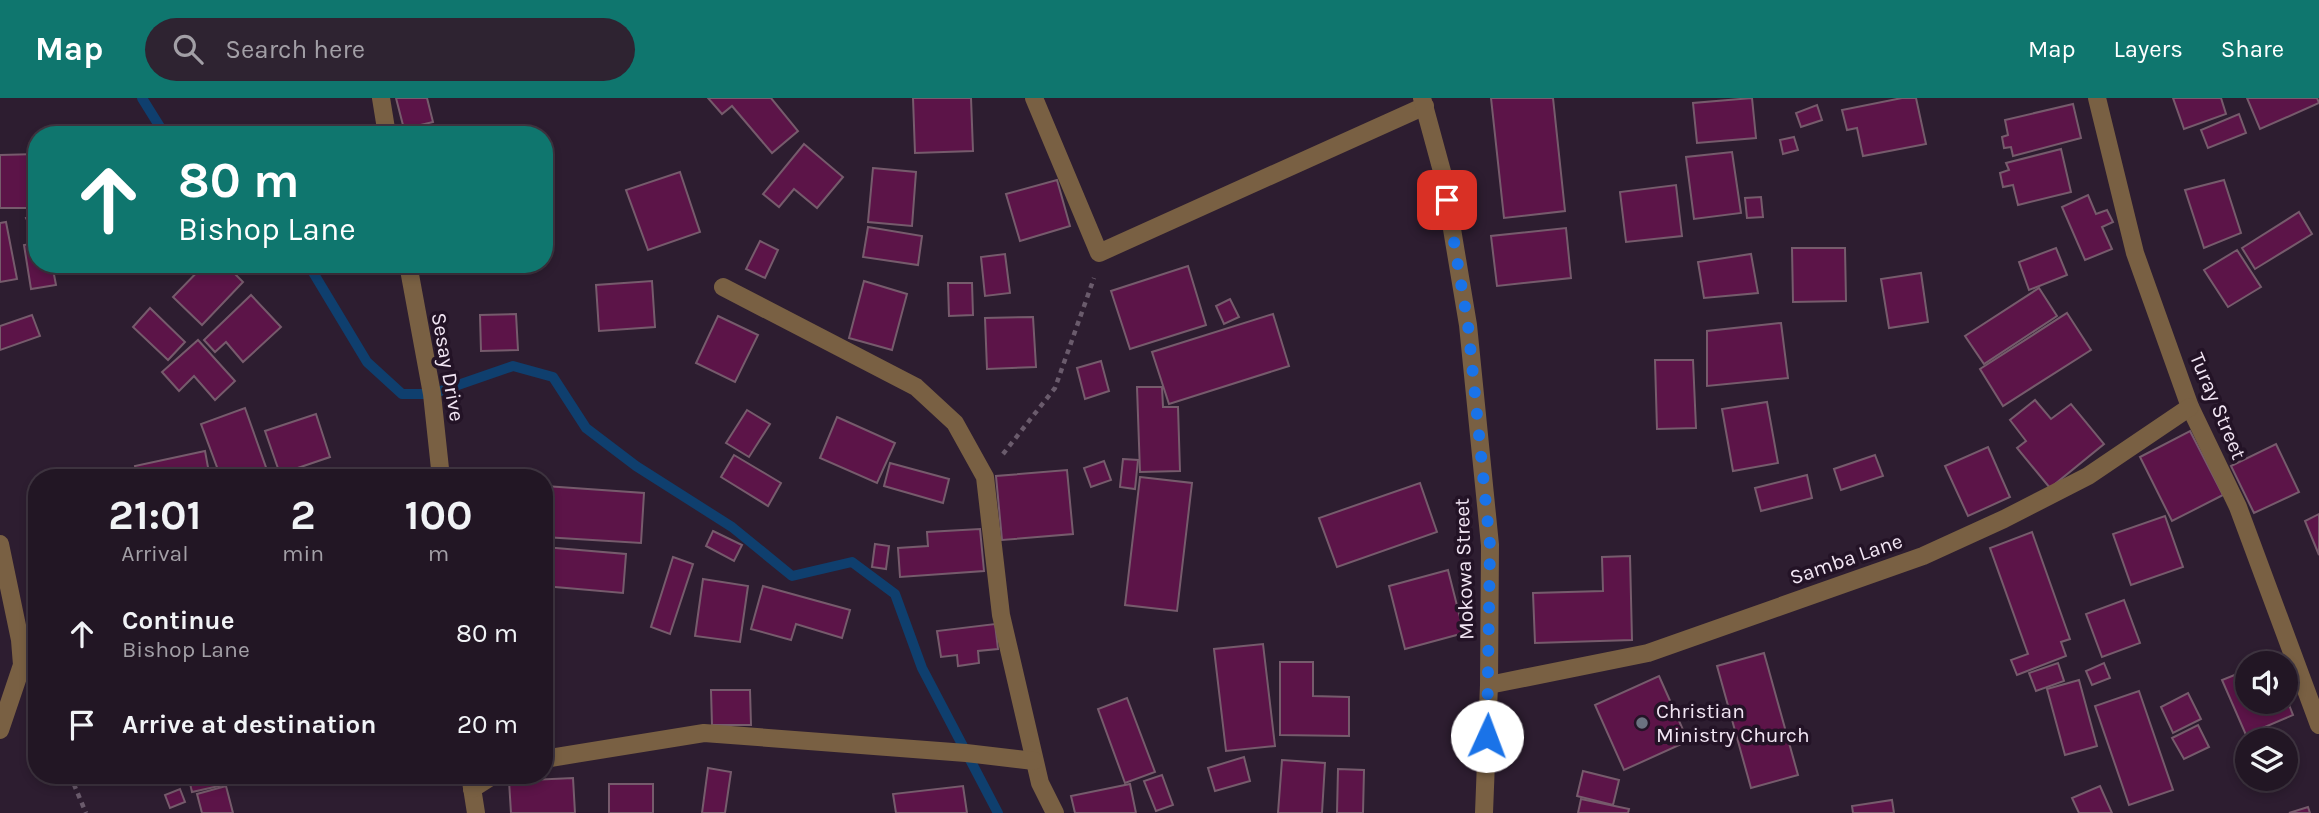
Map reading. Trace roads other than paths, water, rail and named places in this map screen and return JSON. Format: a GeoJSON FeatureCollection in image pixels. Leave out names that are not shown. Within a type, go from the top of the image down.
{"type":"FeatureCollection","features":[{"type":"Feature","properties":{"kind":"street"},"geometry":{"type":"LineString","coordinates":[[381,98],[386,126]]}},
{"type":"Feature","properties":{"kind":"street"},"geometry":{"type":"LineString","coordinates":[[1034,98],[1099,253],[1423,102]]}},
{"type":"Feature","properties":{"kind":"street","name":"Turay Street"},"geometry":{"type":"LineString","coordinates":[[2097,98],[2135,253],[2190,407],[2238,507],[2319,725]]}},
{"type":"Feature","properties":{"kind":"street","name":"Mokowa Street"},"geometry":{"type":"LineString","coordinates":[[1423,102],[1443,175],[1468,325],[1490,545],[1489,685],[1484,813]]}},
{"type":"Feature","properties":{"kind":"street","name":"Sesay Drive"},"geometry":{"type":"LineString","coordinates":[[410,273],[432,394],[440,469]]}},
{"type":"Feature","properties":{"kind":"street"},"geometry":{"type":"LineString","coordinates":[[723,287],[916,387],[955,423],[985,477],[1001,615],[1034,761],[1040,783],[1055,813]]}},
{"type":"Feature","properties":{"kind":"street","name":"Samba Lane"},"geometry":{"type":"LineString","coordinates":[[1489,685],[1648,653],[1923,556],[2088,476],[2190,407]]}},
{"type":"Feature","properties":{"kind":"street"},"geometry":{"type":"LineString","coordinates":[[0,544],[20,640],[22,665],[0,730]]}},
{"type":"Feature","properties":{"kind":"street"},"geometry":{"type":"LineString","coordinates":[[553,758],[704,733],[1034,761]]}},
{"type":"Feature","properties":{"kind":"street"},"geometry":{"type":"LineString","coordinates":[[471,784],[476,813]]}},
{"type":"Feature","properties":{"kind":"waterway"},"geometry":{"type":"LineString","coordinates":[[142,98],[159,126]]}},
{"type":"Feature","properties":{"kind":"waterway"},"geometry":{"type":"LineString","coordinates":[[313,273],[367,362],[402,394],[432,394],[513,366],[553,377],[586,428],[636,466],[732,527],[792,576],[852,562],[895,594],[922,668],[998,813]]}},
{"type":"Feature","properties":{"kind":"place","name":"Christian Ministry Church"},"geometry":{"type":"Point","coordinates":[1642,723]}}]}
